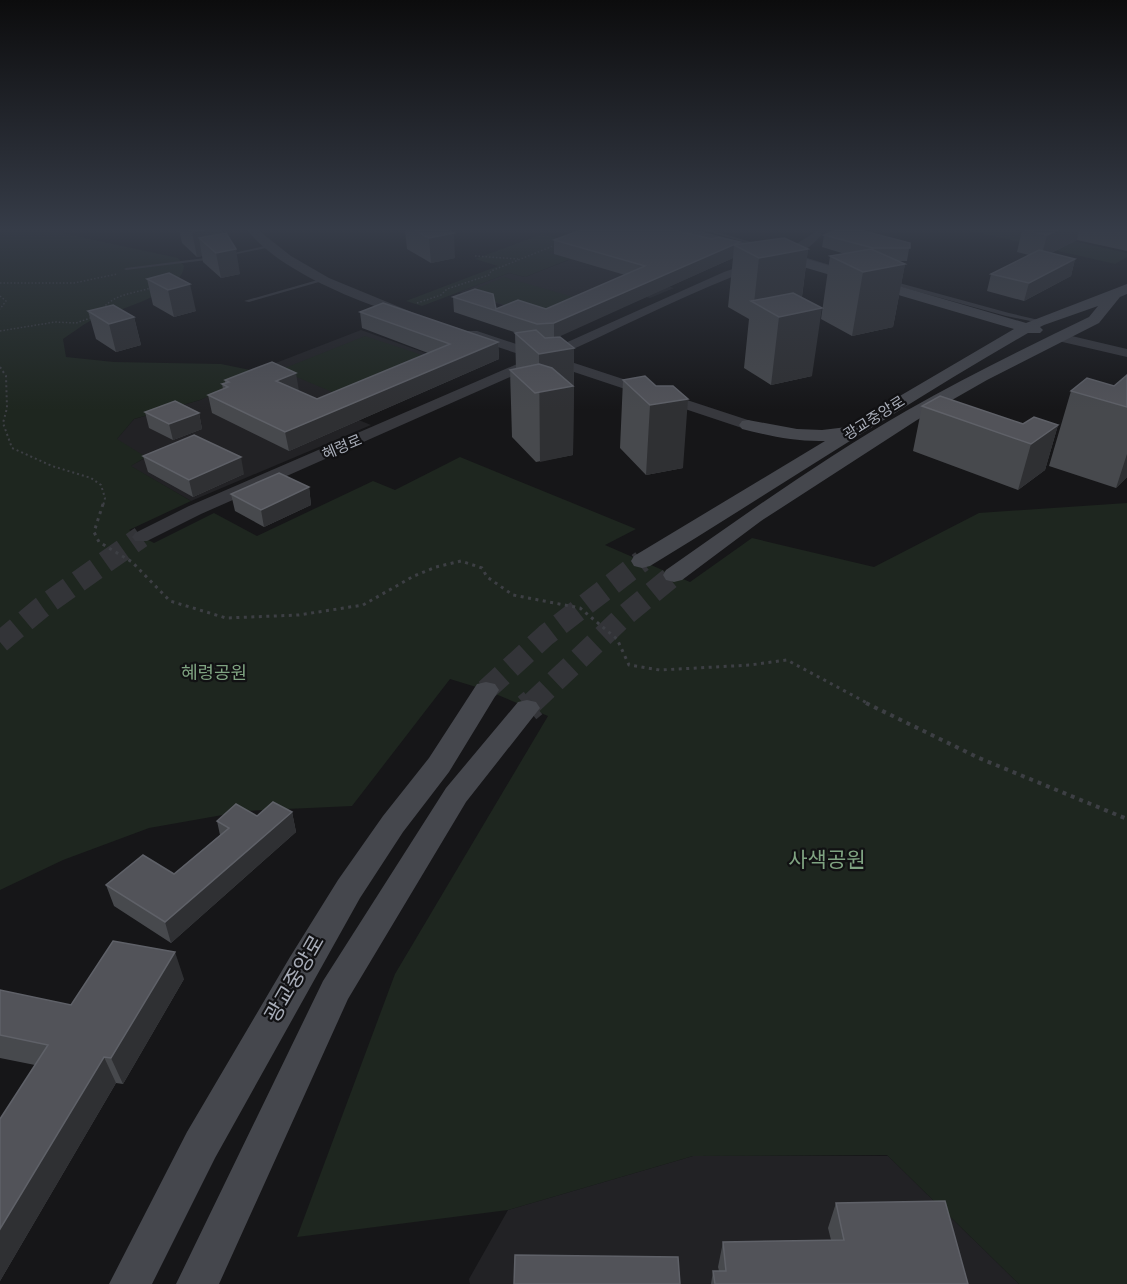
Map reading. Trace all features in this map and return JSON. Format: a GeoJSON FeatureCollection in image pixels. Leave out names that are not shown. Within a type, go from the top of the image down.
{"type":"FeatureCollection","features":[{"type":"Feature","properties":{"kind":"main road"},"geometry":{"type":"LineString","coordinates":[[914,290],[1066,334]]}},
{"type":"Feature","properties":{"kind":"main road","name":"광교중앙로"},"geometry":{"type":"LineString","coordinates":[[642,561],[855,430],[1034,325],[1053,315],[1121,291]]}},
{"type":"Feature","properties":{"kind":"main road","name":"광교중앙로"},"geometry":{"type":"LineString","coordinates":[[674,575],[754,517],[911,416],[1094,320],[1121,291]]}},
{"type":"Feature","properties":{"kind":"main road"},"geometry":{"type":"LineString","coordinates":[[748,425],[780,433],[807,435],[835,435],[855,430]]}},
{"type":"Feature","properties":{"kind":"main road"},"geometry":{"type":"LineString","coordinates":[[748,425],[772,436],[784,446],[792,459],[789,471]]}},
{"type":"Feature","properties":{"kind":"main road","name":"광교중앙로"},"geometry":{"type":"LineString","coordinates":[[130,1284],[201,1145],[302,967],[349,889],[393,824],[439,765],[486,690]]}},
{"type":"Feature","properties":{"kind":"main road"},"geometry":{"type":"LineString","coordinates":[[197,1284],[335,992],[456,795],[527,708]]}},
{"type":"Feature","properties":{"kind":"street"},"geometry":{"type":"LineString","coordinates":[[348,290],[420,317]]}},
{"type":"Feature","properties":{"kind":"street","name":"혜령로"},"geometry":{"type":"LineString","coordinates":[[141,537],[195,510],[380,431],[695,290]]}},
{"type":"Feature","properties":{"kind":"street"},"geometry":{"type":"LineString","coordinates":[[453,328],[748,425]]}},
{"type":"Feature","properties":{"kind":"street"},"geometry":{"type":"LineString","coordinates":[[1066,334],[1127,352]]}},
{"type":"Feature","properties":{"kind":"lane"},"geometry":{"type":"LineString","coordinates":[[247,301],[287,290]]}},
{"type":"Feature","properties":{"kind":"path"},"geometry":{"type":"LineString","coordinates":[[0,331],[55,322],[76,323],[100,313],[103,305],[122,295],[146,290]]}},
{"type":"Feature","properties":{"kind":"path"},"geometry":{"type":"LineString","coordinates":[[398,310],[441,295],[446,290]]}},
{"type":"Feature","properties":{"kind":"path"},"geometry":{"type":"LineString","coordinates":[[0,296],[6,301],[0,309]]}},
{"type":"Feature","properties":{"kind":"path"},"geometry":{"type":"LineString","coordinates":[[0,367],[6,376],[7,408],[3,423],[12,448],[52,466],[91,478],[101,485],[105,498],[94,532],[99,542],[132,562],[170,601],[226,618],[300,615],[363,604],[414,576],[436,567],[461,561],[472,563],[482,568],[487,577],[513,595],[580,608],[616,639],[630,665],[660,670],[750,665],[788,660],[832,686],[979,758],[1127,819]]}},
{"type":"Feature","properties":{"kind":"shaded area"},"geometry":{"type":"Polygon","coordinates":[[[464,290],[669,290],[650,298],[620,290],[552,320],[459,292],[464,290]]]}},
{"type":"Feature","properties":{"kind":"shaded area"},"geometry":{"type":"Polygon","coordinates":[[[361,330],[448,361],[334,410],[371,425],[191,501],[130,466],[145,458],[116,440],[134,419],[200,400],[255,371],[361,330]]]}},
{"type":"Feature","properties":{"kind":"shaded area"},"geometry":{"type":"Polygon","coordinates":[[[693,1156],[888,1156],[1019,1284],[470,1284],[469,1279],[508,1210],[693,1156]]]}},
{"type":"Feature","properties":{"kind":"green space","name":"사색공원"},"geometry":{"type":"Polygon","coordinates":[[[0,290],[165,290],[129,307],[90,321],[63,339],[66,357],[114,362],[221,364],[255,371],[247,380],[200,400],[134,419],[117,439],[146,457],[131,466],[191,501],[129,530],[154,543],[214,513],[257,536],[373,481],[395,490],[460,457],[636,529],[605,545],[690,582],[752,538],[874,567],[979,513],[1127,503],[1127,1284],[1019,1284],[887,1155],[693,1156],[508,1210],[297,1237],[395,974],[548,716],[486,690],[450,679],[352,806],[245,811],[149,828],[63,860],[0,890],[0,290]]]}},
{"type":"Feature","properties":{"kind":"green space"},"geometry":{"type":"Polygon","coordinates":[[[435,290],[464,290],[422,306],[406,301],[435,290]]]}},
{"type":"Feature","properties":{"kind":"green space"},"geometry":{"type":"Polygon","coordinates":[[[473,290],[549,290],[587,301],[549,318],[466,293],[473,290]]]}},
{"type":"Feature","properties":{"kind":"green space"},"geometry":{"type":"Polygon","coordinates":[[[365,336],[434,359],[344,397],[280,370],[365,336]]]}},
{"type":"Feature","properties":{"kind":"building"},"geometry":{"type":"Polygon","coordinates":[[[478,290],[493,294],[496,309],[518,300],[546,309],[590,290],[630,290],[554,323],[537,324],[453,297],[478,290]]]}},
{"type":"Feature","properties":{"kind":"building"},"geometry":{"type":"Polygon","coordinates":[[[793,293],[822,308],[779,317],[751,301],[793,293]]]}},
{"type":"Feature","properties":{"kind":"building"},"geometry":{"type":"Polygon","coordinates":[[[383,303],[498,342],[285,432],[208,395],[228,387],[222,384],[229,382],[225,380],[272,362],[296,373],[276,381],[317,399],[450,344],[360,312],[383,303]]]}},
{"type":"Feature","properties":{"kind":"building"},"geometry":{"type":"Polygon","coordinates":[[[113,305],[134,317],[109,324],[88,311],[113,305]]]}},
{"type":"Feature","properties":{"kind":"building"},"geometry":{"type":"Polygon","coordinates":[[[536,330],[545,338],[560,337],[574,348],[539,354],[515,333],[536,330]]]}},
{"type":"Feature","properties":{"kind":"building"},"geometry":{"type":"Polygon","coordinates":[[[539,364],[552,368],[573,386],[535,393],[510,370],[539,364]]]}},
{"type":"Feature","properties":{"kind":"building"},"geometry":{"type":"Polygon","coordinates":[[[1127,375],[1127,407],[1071,391],[1087,378],[1114,386],[1127,375]]]}},
{"type":"Feature","properties":{"kind":"building"},"geometry":{"type":"Polygon","coordinates":[[[645,376],[656,386],[673,386],[688,399],[650,405],[623,380],[645,376]]]}},
{"type":"Feature","properties":{"kind":"building"},"geometry":{"type":"Polygon","coordinates":[[[940,396],[1023,424],[1034,417],[1058,425],[1031,444],[922,406],[940,396]]]}},
{"type":"Feature","properties":{"kind":"building"},"geometry":{"type":"Polygon","coordinates":[[[175,401],[199,413],[169,424],[145,412],[175,401]]]}},
{"type":"Feature","properties":{"kind":"building"},"geometry":{"type":"Polygon","coordinates":[[[194,435],[241,457],[189,480],[143,456],[194,435]]]}},
{"type":"Feature","properties":{"kind":"building"},"geometry":{"type":"Polygon","coordinates":[[[279,473],[309,487],[261,510],[231,494],[279,473]]]}},
{"type":"Feature","properties":{"kind":"building"},"geometry":{"type":"Polygon","coordinates":[[[273,802],[292,812],[165,922],[106,885],[143,855],[174,874],[229,828],[217,821],[236,804],[257,816],[273,802]]]}},
{"type":"Feature","properties":{"kind":"building"},"geometry":{"type":"Polygon","coordinates":[[[113,941],[175,952],[111,1058],[104,1057],[0,1229],[0,1119],[48,1045],[0,1035],[0,990],[71,1005],[113,941]]]}},
{"type":"Feature","properties":{"kind":"building"},"geometry":{"type":"Polygon","coordinates":[[[945,1201],[968,1284],[715,1284],[713,1271],[726,1271],[723,1242],[844,1240],[836,1203],[945,1201]]]}},
{"type":"Feature","properties":{"kind":"building"},"geometry":{"type":"Polygon","coordinates":[[[515,1255],[678,1257],[680,1284],[514,1284],[515,1255]]]}},
{"type":"Feature","properties":{"kind":"tunnel"},"geometry":{"type":"LineString","coordinates":[[0,642],[42,607],[141,537]]}},
{"type":"Feature","properties":{"kind":"tunnel"},"geometry":{"type":"LineString","coordinates":[[486,690],[546,635],[642,561]]}},
{"type":"Feature","properties":{"kind":"tunnel"},"geometry":{"type":"LineString","coordinates":[[531,704],[624,616],[674,575]]}},
{"type":"Feature","properties":{"kind":"tunnel"},"geometry":{"type":"LineString","coordinates":[[527,708],[533,703]]}},
{"type":"Feature","properties":{"kind":"park label","name":"혜령공원"},"geometry":{"type":"Point","coordinates":[214,673]}}]}
